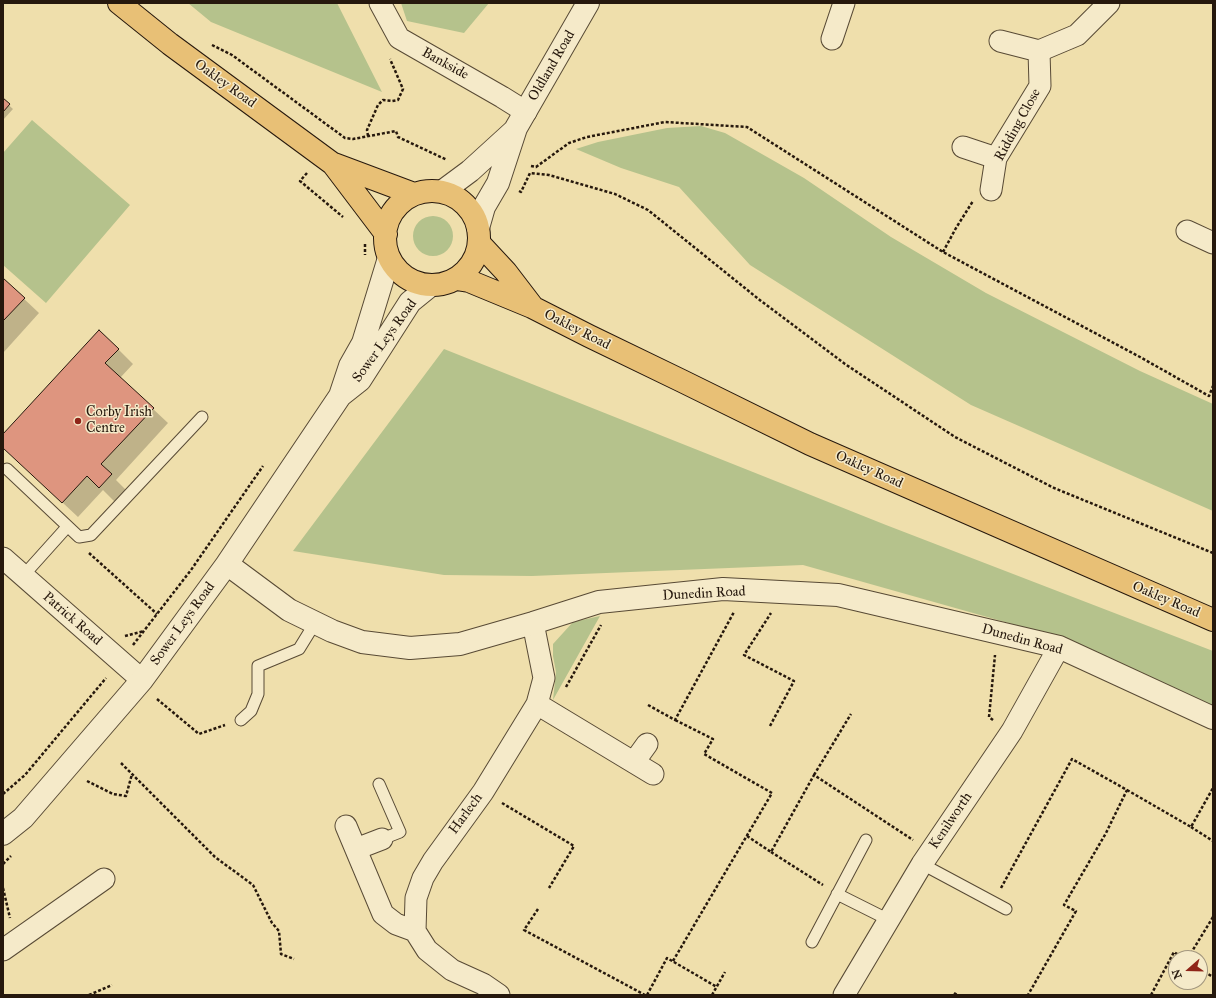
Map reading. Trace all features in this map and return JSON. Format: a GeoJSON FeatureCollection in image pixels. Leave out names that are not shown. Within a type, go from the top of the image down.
{"type":"FeatureCollection","features":[{"type":"Feature","properties":{"kind":"main road","name":"Oakley Road"},"geometry":{"type":"LineString","coordinates":[[119,3],[170,44],[332,164],[386,234]]}},
{"type":"Feature","properties":{"kind":"main road","name":"Oakley Road"},"geometry":{"type":"LineString","coordinates":[[332,164],[414,194]]}},
{"type":"Feature","properties":{"kind":"main road","name":"Oakley Road"},"geometry":{"type":"LineString","coordinates":[[433,190],[443,191],[456,196],[469,207],[478,221],[479,236],[477,255],[469,269],[456,279],[440,285],[424,285],[413,281],[399,272],[389,258],[385,242],[386,226],[391,214],[402,201],[414,194],[433,190]]}},
{"type":"Feature","properties":{"kind":"main road","name":"Oakley Road"},"geometry":{"type":"LineString","coordinates":[[479,236],[532,306]]}},
{"type":"Feature","properties":{"kind":"main road","name":"Oakley Road"},"geometry":{"type":"LineString","coordinates":[[456,279],[469,281],[532,306],[589,336],[810,444],[1213,620]]}},
{"type":"Feature","properties":{"kind":"street","name":"Bankside"},"geometry":{"type":"LineString","coordinates":[[380,3],[399,38],[502,97],[521,120]]}},
{"type":"Feature","properties":{"kind":"street","name":"Oldland Road"},"geometry":{"type":"LineString","coordinates":[[479,236],[484,207],[498,183],[521,120],[588,3]]}},
{"type":"Feature","properties":{"kind":"street"},"geometry":{"type":"LineString","coordinates":[[832,39],[844,3]]}},
{"type":"Feature","properties":{"kind":"street"},"geometry":{"type":"LineString","coordinates":[[1000,41],[1038,51],[1077,35],[1109,3]]}},
{"type":"Feature","properties":{"kind":"street","name":"Ridding Close"},"geometry":{"type":"LineString","coordinates":[[991,190],[996,158],[1040,86],[1038,51]]}},
{"type":"Feature","properties":{"kind":"street","name":"Oldland Road"},"geometry":{"type":"LineString","coordinates":[[443,191],[470,171],[521,120]]}},
{"type":"Feature","properties":{"kind":"street"},"geometry":{"type":"LineString","coordinates":[[963,147],[996,158]]}},
{"type":"Feature","properties":{"kind":"street"},"geometry":{"type":"LineString","coordinates":[[1187,231],[1213,243]]}},
{"type":"Feature","properties":{"kind":"street","name":"Sower Leys Road"},"geometry":{"type":"LineString","coordinates":[[3,834],[23,818],[142,680],[227,564],[340,396],[350,366],[363,343],[389,258]]}},
{"type":"Feature","properties":{"kind":"street","name":"Sower Leys Road"},"geometry":{"type":"LineString","coordinates":[[340,396],[360,380],[410,302],[431,285]]}},
{"type":"Feature","properties":{"kind":"street","name":"Patrick Road"},"geometry":{"type":"LineString","coordinates":[[3,558],[142,680]]}},
{"type":"Feature","properties":{"kind":"street","name":"Dunedin Road"},"geometry":{"type":"LineString","coordinates":[[227,564],[289,610],[332,631],[362,642],[410,648],[460,644],[599,602],[611,600],[723,590],[838,595],[1058,647],[1213,718]]}},
{"type":"Feature","properties":{"kind":"street","name":"Harlech"},"geometry":{"type":"LineString","coordinates":[[415,931],[416,898],[423,878],[433,861],[545,708],[544,678],[533,623]]}},
{"type":"Feature","properties":{"kind":"street","name":"Kenilworth"},"geometry":{"type":"LineString","coordinates":[[844,995],[926,857],[1012,731],[1058,647]]}},
{"type":"Feature","properties":{"kind":"street"},"geometry":{"type":"LineString","coordinates":[[545,708],[653,774]]}},
{"type":"Feature","properties":{"kind":"street"},"geometry":{"type":"LineString","coordinates":[[634,762],[648,744]]}},
{"type":"Feature","properties":{"kind":"street"},"geometry":{"type":"LineString","coordinates":[[346,826],[383,914],[396,924],[415,931],[426,950],[452,970],[483,984],[499,995]]}},
{"type":"Feature","properties":{"kind":"street"},"geometry":{"type":"LineString","coordinates":[[356,850],[382,839]]}},
{"type":"Feature","properties":{"kind":"street"},"geometry":{"type":"LineString","coordinates":[[3,950],[104,879]]}},
{"type":"Feature","properties":{"kind":"lane"},"geometry":{"type":"LineString","coordinates":[[7,470],[79,537],[91,535],[202,417]]}},
{"type":"Feature","properties":{"kind":"lane"},"geometry":{"type":"LineString","coordinates":[[23,576],[67,527]]}},
{"type":"Feature","properties":{"kind":"lane"},"geometry":{"type":"LineString","coordinates":[[241,720],[251,712],[258,694],[258,666],[299,649],[315,623]]}},
{"type":"Feature","properties":{"kind":"lane"},"geometry":{"type":"LineString","coordinates":[[379,784],[400,832],[382,839]]}},
{"type":"Feature","properties":{"kind":"lane"},"geometry":{"type":"LineString","coordinates":[[812,942],[866,840]]}},
{"type":"Feature","properties":{"kind":"lane"},"geometry":{"type":"LineString","coordinates":[[926,857],[994,903],[1006,909]]}},
{"type":"Feature","properties":{"kind":"lane"},"geometry":{"type":"LineString","coordinates":[[838,894],[889,920]]}},
{"type":"Feature","properties":{"kind":"path"},"geometry":{"type":"LineString","coordinates":[[209,43],[232,55],[345,138],[353,139],[396,131],[398,137],[450,161]]}},
{"type":"Feature","properties":{"kind":"path"},"geometry":{"type":"LineString","coordinates":[[368,136],[367,130],[378,105],[383,100],[398,100],[403,89],[389,56]]}},
{"type":"Feature","properties":{"kind":"path"},"geometry":{"type":"LineString","coordinates":[[531,166],[536,167],[569,143],[587,137],[665,122],[747,127],[943,252],[1140,356],[1213,398]]}},
{"type":"Feature","properties":{"kind":"path"},"geometry":{"type":"LineString","coordinates":[[310,169],[300,181],[348,221]]}},
{"type":"Feature","properties":{"kind":"path"},"geometry":{"type":"LineString","coordinates":[[522,192],[530,173],[549,175],[616,194],[648,210],[761,301],[845,364],[955,438],[1054,488],[1213,553]]}},
{"type":"Feature","properties":{"kind":"path"},"geometry":{"type":"LineString","coordinates":[[943,252],[976,196],[991,190]]}},
{"type":"Feature","properties":{"kind":"path"},"geometry":{"type":"LineString","coordinates":[[362,238],[365,244],[365,256]]}},
{"type":"Feature","properties":{"kind":"path"},"geometry":{"type":"LineString","coordinates":[[1209,396],[1213,386]]}},
{"type":"Feature","properties":{"kind":"path"},"geometry":{"type":"LineString","coordinates":[[3,794],[25,775],[120,661],[191,570],[268,460]]}},
{"type":"Feature","properties":{"kind":"path"},"geometry":{"type":"LineString","coordinates":[[82,536],[85,549],[157,614]]}},
{"type":"Feature","properties":{"kind":"path"},"geometry":{"type":"LineString","coordinates":[[770,726],[794,681],[744,655],[784,592]]}},
{"type":"Feature","properties":{"kind":"path"},"geometry":{"type":"LineString","coordinates":[[545,708],[604,619],[611,600]]}},
{"type":"Feature","properties":{"kind":"path"},"geometry":{"type":"LineString","coordinates":[[675,720],[735,609]]}},
{"type":"Feature","properties":{"kind":"path"},"geometry":{"type":"LineString","coordinates":[[997,633],[989,717],[1012,731]]}},
{"type":"Feature","properties":{"kind":"path"},"geometry":{"type":"LineString","coordinates":[[157,699],[199,734],[241,720]]}},
{"type":"Feature","properties":{"kind":"path"},"geometry":{"type":"LineString","coordinates":[[648,705],[713,739],[704,754],[772,793],[673,961]]}},
{"type":"Feature","properties":{"kind":"path"},"geometry":{"type":"LineString","coordinates":[[771,852],[814,774],[851,714]]}},
{"type":"Feature","properties":{"kind":"path"},"geometry":{"type":"LineString","coordinates":[[994,903],[1072,759],[1213,841]]}},
{"type":"Feature","properties":{"kind":"path"},"geometry":{"type":"LineString","coordinates":[[121,763],[215,857],[253,885],[272,923],[279,931],[281,954],[294,959]]}},
{"type":"Feature","properties":{"kind":"path"},"geometry":{"type":"LineString","coordinates":[[87,781],[113,794],[126,796],[132,773]]}},
{"type":"Feature","properties":{"kind":"path"},"geometry":{"type":"LineString","coordinates":[[814,774],[926,857]]}},
{"type":"Feature","properties":{"kind":"path"},"geometry":{"type":"LineString","coordinates":[[1191,827],[1213,788]]}},
{"type":"Feature","properties":{"kind":"path"},"geometry":{"type":"LineString","coordinates":[[1028,995],[1076,911],[1064,905],[1106,833],[1127,790]]}},
{"type":"Feature","properties":{"kind":"path"},"geometry":{"type":"LineString","coordinates":[[483,792],[574,846],[549,888]]}},
{"type":"Feature","properties":{"kind":"path"},"geometry":{"type":"LineString","coordinates":[[746,836],[838,894]]}},
{"type":"Feature","properties":{"kind":"path"},"geometry":{"type":"LineString","coordinates":[[3,888],[10,919],[6,922]]}},
{"type":"Feature","properties":{"kind":"path"},"geometry":{"type":"LineString","coordinates":[[538,909],[524,930],[646,995],[667,958],[717,987]]}},
{"type":"Feature","properties":{"kind":"path"},"geometry":{"type":"LineString","coordinates":[[1193,950],[1213,917]]}},
{"type":"Feature","properties":{"kind":"path"},"geometry":{"type":"LineString","coordinates":[[1150,995],[1168,963]]}},
{"type":"Feature","properties":{"kind":"path"},"geometry":{"type":"LineString","coordinates":[[712,995],[725,972]]}},
{"type":"Feature","properties":{"kind":"path"},"geometry":{"type":"LineString","coordinates":[[89,995],[112,986]]}},
{"type":"Feature","properties":{"kind":"green space"},"geometry":{"type":"Polygon","coordinates":[[[188,3],[337,3],[382,92],[211,22],[188,3]]]}},
{"type":"Feature","properties":{"kind":"green space"},"geometry":{"type":"Polygon","coordinates":[[[401,3],[489,3],[464,33],[407,21],[401,3]]]}},
{"type":"Feature","properties":{"kind":"green space"},"geometry":{"type":"Polygon","coordinates":[[[32,120],[130,205],[46,303],[3,265],[3,153],[32,120]]]}},
{"type":"Feature","properties":{"kind":"green space"},"geometry":{"type":"Polygon","coordinates":[[[701,126],[725,133],[804,178],[891,237],[986,293],[1140,371],[1213,404],[1213,511],[971,405],[750,265],[679,187],[621,168],[576,149],[598,142],[667,128],[701,126]]]}},
{"type":"Feature","properties":{"kind":"green space"},"geometry":{"type":"Polygon","coordinates":[[[429,216],[437,216],[444,219],[450,225],[453,236],[450,247],[444,253],[437,256],[429,256],[422,253],[416,247],[413,240],[413,232],[416,225],[422,219],[429,216]]]}},
{"type":"Feature","properties":{"kind":"green space"},"geometry":{"type":"Polygon","coordinates":[[[444,349],[886,525],[1213,651],[1213,707],[1058,637],[803,565],[532,576],[444,575],[293,551],[444,349]]]}},
{"type":"Feature","properties":{"kind":"green space"},"geometry":{"type":"Polygon","coordinates":[[[600,616],[553,700],[556,672],[553,656],[553,644],[573,622],[600,616]]]}},
{"type":"Feature","properties":{"kind":"building"},"geometry":{"type":"Polygon","coordinates":[[[3,98],[10,104],[3,112],[3,98]]]}},
{"type":"Feature","properties":{"kind":"building"},"geometry":{"type":"Polygon","coordinates":[[[3,278],[25,298],[3,321],[3,278]]]}},
{"type":"Feature","properties":{"kind":"building","name":"Corby Irish Centre"},"geometry":{"type":"Polygon","coordinates":[[[99,330],[119,349],[105,363],[154,408],[101,464],[112,474],[99,488],[87,476],[62,503],[3,448],[3,434],[99,330]]]}},
{"type":"Feature","properties":{"kind":"place","name":"Corby Irish Centre"},"geometry":{"type":"Point","coordinates":[78,421]}}]}
